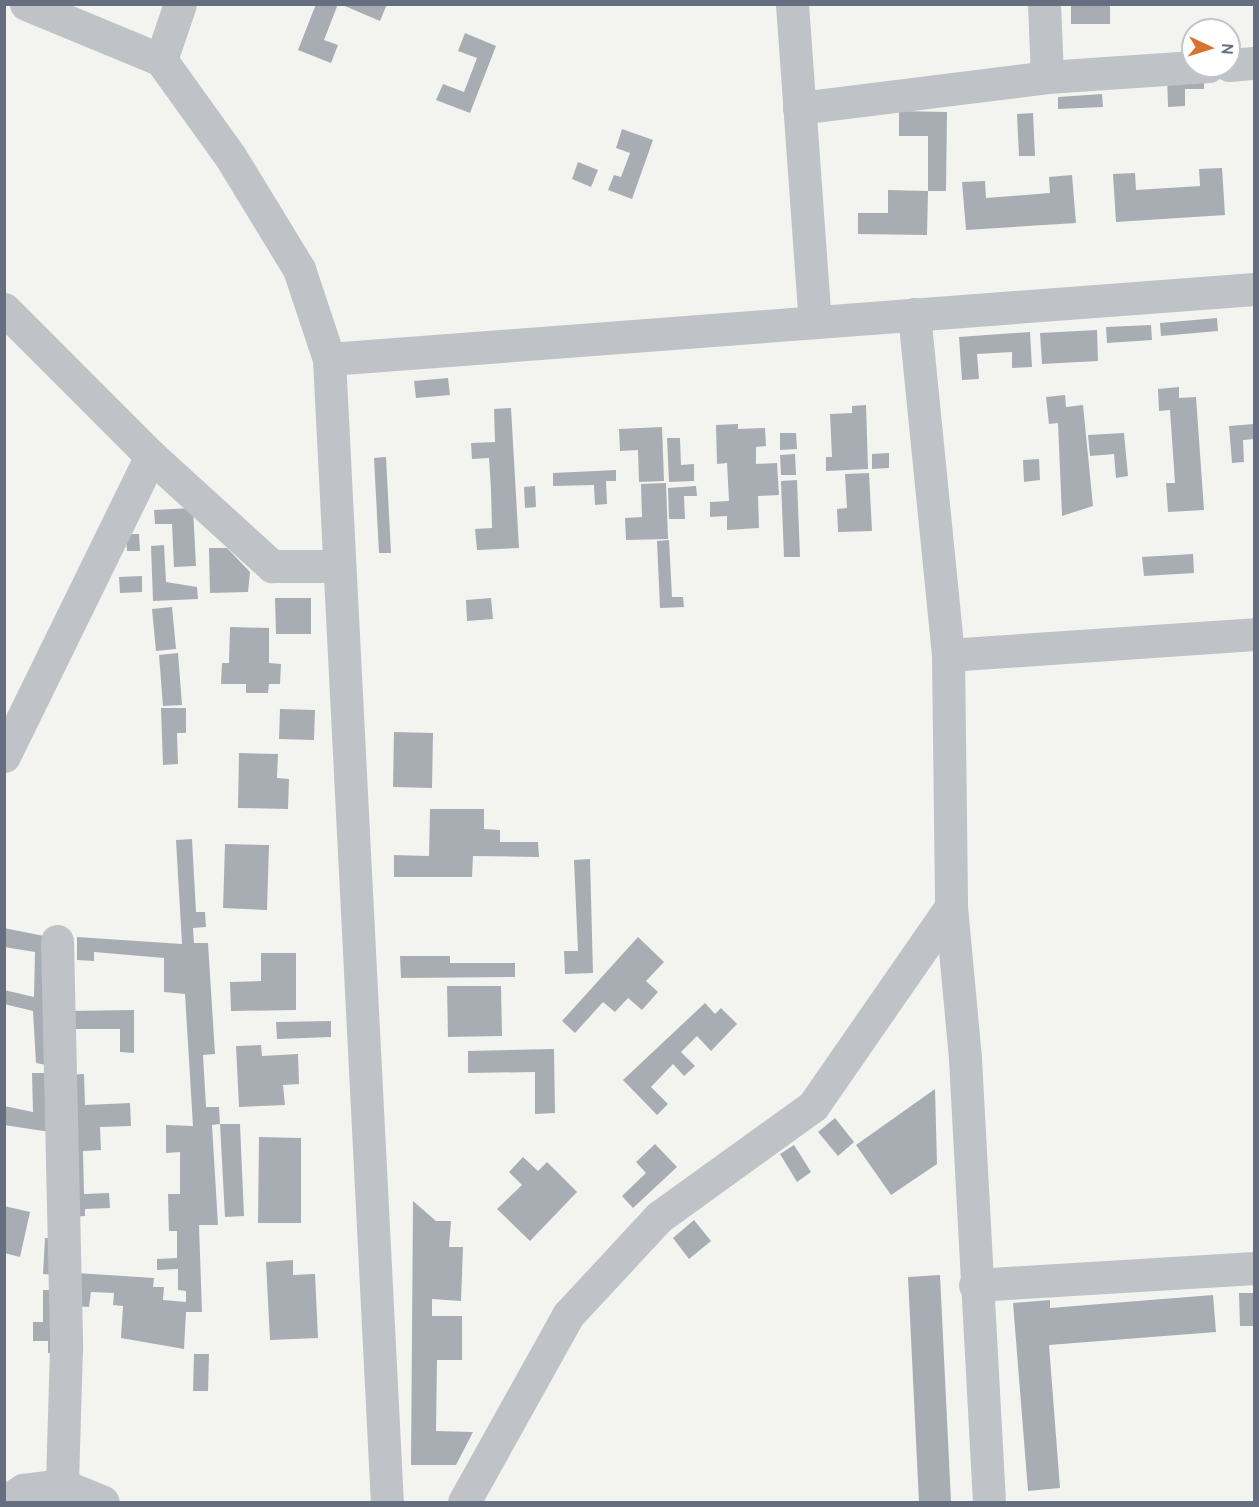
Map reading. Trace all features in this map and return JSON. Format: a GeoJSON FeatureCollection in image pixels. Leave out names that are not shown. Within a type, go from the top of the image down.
{"type":"FeatureCollection","features":[{"type":"Feature","properties":{"kind":"street"},"geometry":{"type":"LineString","coordinates":[[26,4],[161,60],[230,156],[299,269],[329,359],[387,1503]]}},
{"type":"Feature","properties":{"kind":"street"},"geometry":{"type":"LineString","coordinates":[[161,60],[180,4]]}},
{"type":"Feature","properties":{"kind":"street"},"geometry":{"type":"LineString","coordinates":[[792,4],[814,322]]}},
{"type":"Feature","properties":{"kind":"street"},"geometry":{"type":"LineString","coordinates":[[1044,4],[1047,77]]}},
{"type":"Feature","properties":{"kind":"street"},"geometry":{"type":"LineString","coordinates":[[799,108],[1047,77],[1181,68]]}},
{"type":"Feature","properties":{"kind":"street"},"geometry":{"type":"LineString","coordinates":[[329,359],[1254,289]]}},
{"type":"Feature","properties":{"kind":"street"},"geometry":{"type":"LineString","coordinates":[[4,309],[151,456],[272,566],[339,566]]}},
{"type":"Feature","properties":{"kind":"street"},"geometry":{"type":"LineString","coordinates":[[914,314],[948,655],[951,907],[965,1059],[975,1285],[989,1503]]}},
{"type":"Feature","properties":{"kind":"street"},"geometry":{"type":"LineString","coordinates":[[4,756],[151,456]]}},
{"type":"Feature","properties":{"kind":"street"},"geometry":{"type":"LineString","coordinates":[[948,655],[1254,634]]}},
{"type":"Feature","properties":{"kind":"street"},"geometry":{"type":"LineString","coordinates":[[464,1503],[568,1316],[659,1217],[813,1106],[951,907]]}},
{"type":"Feature","properties":{"kind":"street"},"geometry":{"type":"LineString","coordinates":[[57,941],[66,1347],[62,1485]]}},
{"type":"Feature","properties":{"kind":"street"},"geometry":{"type":"LineString","coordinates":[[975,1285],[1254,1268]]}},
{"type":"Feature","properties":{"kind":"street"},"geometry":{"type":"LineString","coordinates":[[5,1503],[23,1490],[62,1485],[103,1503]]}},
{"type":"Feature","properties":{"kind":"building"},"geometry":{"type":"Polygon","coordinates":[[[316,4],[338,4],[324,40],[338,45],[331,63],[298,50],[316,4]]]}},
{"type":"Feature","properties":{"kind":"building"},"geometry":{"type":"Polygon","coordinates":[[[340,4],[387,4],[380,21],[340,4]]]}},
{"type":"Feature","properties":{"kind":"building"},"geometry":{"type":"Polygon","coordinates":[[[1071,4],[1110,4],[1110,24],[1071,24],[1071,4]]]}},
{"type":"Feature","properties":{"kind":"building"},"geometry":{"type":"Polygon","coordinates":[[[465,33],[496,46],[470,113],[436,100],[443,84],[464,92],[477,58],[458,51],[465,33]]]}},
{"type":"Feature","properties":{"kind":"building"},"geometry":{"type":"Polygon","coordinates":[[[1167,74],[1181,74],[1181,78],[1204,78],[1204,89],[1185,89],[1185,106],[1168,107],[1167,74]]]}},
{"type":"Feature","properties":{"kind":"building"},"geometry":{"type":"Polygon","coordinates":[[[1102,94],[1103,107],[1058,109],[1058,97],[1102,94]]]}},
{"type":"Feature","properties":{"kind":"building"},"geometry":{"type":"Polygon","coordinates":[[[899,111],[947,112],[946,191],[928,191],[928,136],[899,136],[899,111]]]}},
{"type":"Feature","properties":{"kind":"building"},"geometry":{"type":"Polygon","coordinates":[[[1033,113],[1035,156],[1019,156],[1017,114],[1033,113]]]}},
{"type":"Feature","properties":{"kind":"building"},"geometry":{"type":"Polygon","coordinates":[[[622,129],[653,140],[632,199],[608,190],[614,175],[621,177],[630,153],[616,148],[622,129]]]}},
{"type":"Feature","properties":{"kind":"building"},"geometry":{"type":"Polygon","coordinates":[[[578,162],[598,170],[591,187],[572,179],[578,162]]]}},
{"type":"Feature","properties":{"kind":"building"},"geometry":{"type":"Polygon","coordinates":[[[1222,168],[1225,215],[1116,222],[1113,174],[1135,173],[1136,190],[1200,186],[1199,169],[1222,168]]]}},
{"type":"Feature","properties":{"kind":"building"},"geometry":{"type":"Polygon","coordinates":[[[1072,175],[1076,223],[966,230],[962,182],[985,181],[986,198],[1050,193],[1049,177],[1072,175]]]}},
{"type":"Feature","properties":{"kind":"building"},"geometry":{"type":"Polygon","coordinates":[[[888,190],[928,191],[927,235],[858,234],[858,213],[888,213],[888,190]]]}},
{"type":"Feature","properties":{"kind":"building"},"geometry":{"type":"Polygon","coordinates":[[[1217,318],[1218,331],[1161,336],[1160,323],[1217,318]]]}},
{"type":"Feature","properties":{"kind":"building"},"geometry":{"type":"Polygon","coordinates":[[[1151,325],[1152,340],[1107,343],[1106,327],[1151,325]]]}},
{"type":"Feature","properties":{"kind":"building"},"geometry":{"type":"Polygon","coordinates":[[[1097,330],[1098,361],[1042,364],[1040,333],[1097,330]]]}},
{"type":"Feature","properties":{"kind":"building"},"geometry":{"type":"Polygon","coordinates":[[[1030,332],[1032,367],[1012,368],[1012,352],[977,354],[979,379],[962,380],[959,337],[1030,332]]]}},
{"type":"Feature","properties":{"kind":"building"},"geometry":{"type":"Polygon","coordinates":[[[448,378],[450,395],[416,398],[414,381],[448,378]]]}},
{"type":"Feature","properties":{"kind":"building"},"geometry":{"type":"Polygon","coordinates":[[[1179,387],[1179,398],[1196,397],[1204,510],[1168,512],[1166,483],[1175,483],[1170,410],[1159,411],[1158,389],[1179,387]]]}},
{"type":"Feature","properties":{"kind":"building"},"geometry":{"type":"Polygon","coordinates":[[[1065,395],[1066,407],[1083,405],[1093,506],[1062,516],[1058,423],[1049,424],[1046,397],[1065,395]]]}},
{"type":"Feature","properties":{"kind":"building"},"geometry":{"type":"Polygon","coordinates":[[[866,405],[868,469],[826,471],[826,457],[832,457],[830,414],[852,413],[852,406],[866,405]]]}},
{"type":"Feature","properties":{"kind":"building"},"geometry":{"type":"Polygon","coordinates":[[[511,408],[519,548],[477,550],[475,529],[492,528],[491,490],[489,458],[472,459],[471,443],[495,442],[494,409],[511,408]]]}},
{"type":"Feature","properties":{"kind":"building"},"geometry":{"type":"Polygon","coordinates":[[[738,424],[738,429],[765,428],[766,446],[756,447],[756,464],[777,463],[779,495],[758,496],[759,528],[727,530],[727,516],[710,517],[710,502],[729,501],[727,463],[717,464],[716,425],[738,424]]]}},
{"type":"Feature","properties":{"kind":"building"},"geometry":{"type":"Polygon","coordinates":[[[1254,424],[1254,439],[1243,440],[1244,462],[1232,463],[1229,426],[1254,424]]]}},
{"type":"Feature","properties":{"kind":"building"},"geometry":{"type":"Polygon","coordinates":[[[662,427],[664,481],[639,482],[638,450],[620,451],[619,429],[662,427]]]}},
{"type":"Feature","properties":{"kind":"building"},"geometry":{"type":"Polygon","coordinates":[[[780,433],[796,433],[797,449],[780,450],[780,433]]]}},
{"type":"Feature","properties":{"kind":"building"},"geometry":{"type":"Polygon","coordinates":[[[1124,433],[1128,476],[1116,478],[1114,454],[1090,456],[1088,435],[1124,433]]]}},
{"type":"Feature","properties":{"kind":"building"},"geometry":{"type":"Polygon","coordinates":[[[667,438],[680,438],[681,465],[694,464],[694,481],[669,482],[667,438]]]}},
{"type":"Feature","properties":{"kind":"building"},"geometry":{"type":"Polygon","coordinates":[[[889,453],[889,468],[872,469],[872,454],[889,453]]]}},
{"type":"Feature","properties":{"kind":"building"},"geometry":{"type":"Polygon","coordinates":[[[795,454],[796,475],[781,475],[780,455],[795,454]]]}},
{"type":"Feature","properties":{"kind":"building"},"geometry":{"type":"Polygon","coordinates":[[[386,457],[391,553],[379,553],[374,458],[386,457]]]}},
{"type":"Feature","properties":{"kind":"building"},"geometry":{"type":"Polygon","coordinates":[[[1039,459],[1040,480],[1024,482],[1023,460],[1039,459]]]}},
{"type":"Feature","properties":{"kind":"building"},"geometry":{"type":"Polygon","coordinates":[[[616,470],[616,481],[606,481],[607,504],[595,505],[594,485],[553,486],[553,473],[616,470]]]}},
{"type":"Feature","properties":{"kind":"building"},"geometry":{"type":"Polygon","coordinates":[[[869,473],[872,531],[838,532],[837,509],[847,508],[845,474],[869,473]]]}},
{"type":"Feature","properties":{"kind":"building"},"geometry":{"type":"Polygon","coordinates":[[[797,480],[800,557],[784,557],[781,481],[797,480]]]}},
{"type":"Feature","properties":{"kind":"building"},"geometry":{"type":"Polygon","coordinates":[[[666,483],[668,539],[626,540],[625,518],[642,517],[641,484],[666,483]]]}},
{"type":"Feature","properties":{"kind":"building"},"geometry":{"type":"Polygon","coordinates":[[[535,486],[536,507],[525,508],[524,487],[535,486]]]}},
{"type":"Feature","properties":{"kind":"building"},"geometry":{"type":"Polygon","coordinates":[[[696,486],[697,496],[684,496],[685,519],[669,519],[668,488],[696,486]]]}},
{"type":"Feature","properties":{"kind":"building"},"geometry":{"type":"Polygon","coordinates":[[[193,508],[196,566],[174,567],[172,524],[155,524],[154,510],[193,508]]]}},
{"type":"Feature","properties":{"kind":"building"},"geometry":{"type":"Polygon","coordinates":[[[126,534],[139,534],[140,551],[127,551],[126,534]]]}},
{"type":"Feature","properties":{"kind":"building"},"geometry":{"type":"Polygon","coordinates":[[[669,540],[672,597],[683,597],[684,607],[660,608],[657,541],[669,540]]]}},
{"type":"Feature","properties":{"kind":"building"},"geometry":{"type":"Polygon","coordinates":[[[164,545],[166,582],[197,587],[198,599],[153,601],[151,546],[164,545]]]}},
{"type":"Feature","properties":{"kind":"building"},"geometry":{"type":"Polygon","coordinates":[[[209,548],[227,548],[250,572],[248,592],[210,593],[209,548]]]}},
{"type":"Feature","properties":{"kind":"building"},"geometry":{"type":"Polygon","coordinates":[[[1193,554],[1194,573],[1144,576],[1142,557],[1193,554]]]}},
{"type":"Feature","properties":{"kind":"building"},"geometry":{"type":"Polygon","coordinates":[[[142,576],[142,592],[120,593],[119,577],[142,576]]]}},
{"type":"Feature","properties":{"kind":"building"},"geometry":{"type":"Polygon","coordinates":[[[275,598],[311,598],[311,634],[276,634],[275,598]]]}},
{"type":"Feature","properties":{"kind":"building"},"geometry":{"type":"Polygon","coordinates":[[[491,598],[493,619],[467,621],[466,600],[491,598]]]}},
{"type":"Feature","properties":{"kind":"building"},"geometry":{"type":"Polygon","coordinates":[[[172,607],[176,649],[156,651],[152,609],[172,607]]]}},
{"type":"Feature","properties":{"kind":"building"},"geometry":{"type":"Polygon","coordinates":[[[230,627],[269,628],[269,663],[281,664],[280,684],[269,684],[268,693],[246,693],[246,684],[221,684],[222,663],[229,663],[230,627]]]}},
{"type":"Feature","properties":{"kind":"building"},"geometry":{"type":"Polygon","coordinates":[[[178,653],[182,705],[163,706],[159,655],[178,653]]]}},
{"type":"Feature","properties":{"kind":"building"},"geometry":{"type":"Polygon","coordinates":[[[161,708],[186,708],[186,733],[177,733],[178,764],[163,765],[161,708]]]}},
{"type":"Feature","properties":{"kind":"building"},"geometry":{"type":"Polygon","coordinates":[[[280,709],[315,710],[314,740],[279,739],[280,709]]]}},
{"type":"Feature","properties":{"kind":"building"},"geometry":{"type":"Polygon","coordinates":[[[394,732],[433,733],[432,788],[393,787],[394,732]]]}},
{"type":"Feature","properties":{"kind":"building"},"geometry":{"type":"Polygon","coordinates":[[[239,753],[278,754],[277,778],[289,779],[288,809],[238,808],[239,753]]]}},
{"type":"Feature","properties":{"kind":"building"},"geometry":{"type":"Polygon","coordinates":[[[430,809],[484,809],[484,829],[500,830],[500,842],[538,842],[539,857],[473,856],[472,877],[394,877],[394,855],[429,856],[430,809]]]}},
{"type":"Feature","properties":{"kind":"building"},"geometry":{"type":"Polygon","coordinates":[[[192,839],[196,912],[205,912],[206,927],[193,928],[194,943],[208,943],[215,1054],[203,1055],[206,1107],[219,1107],[220,1124],[212,1125],[218,1225],[199,1225],[202,1312],[186,1312],[184,1349],[121,1338],[123,1306],[113,1305],[114,1293],[91,1292],[89,1307],[75,1306],[77,1273],[154,1278],[153,1287],[164,1287],[163,1300],[186,1302],[186,1291],[178,1290],[178,1269],[157,1270],[157,1259],[177,1258],[177,1231],[169,1231],[168,1194],[180,1194],[180,1152],[166,1153],[166,1125],[193,1126],[185,994],[164,992],[164,958],[94,952],[94,961],[77,960],[77,937],[182,944],[176,840],[192,839]]]}},
{"type":"Feature","properties":{"kind":"building"},"geometry":{"type":"Polygon","coordinates":[[[225,844],[269,845],[267,910],[223,908],[225,844]]]}},
{"type":"Feature","properties":{"kind":"building"},"geometry":{"type":"Polygon","coordinates":[[[590,859],[593,973],[565,974],[564,951],[578,951],[574,860],[590,859]]]}},
{"type":"Feature","properties":{"kind":"building"},"geometry":{"type":"Polygon","coordinates":[[[4,928],[49,937],[52,1066],[36,1063],[33,1011],[4,1004],[4,990],[34,997],[35,952],[4,947],[4,928]]]}},
{"type":"Feature","properties":{"kind":"building"},"geometry":{"type":"Polygon","coordinates":[[[638,937],[664,962],[646,981],[658,992],[642,1010],[628,998],[615,1012],[603,1002],[575,1033],[562,1021],[638,937]]]}},
{"type":"Feature","properties":{"kind":"building"},"geometry":{"type":"Polygon","coordinates":[[[261,953],[296,953],[296,1010],[231,1011],[230,982],[261,981],[261,953]]]}},
{"type":"Feature","properties":{"kind":"building"},"geometry":{"type":"Polygon","coordinates":[[[400,956],[450,956],[450,963],[515,963],[515,977],[401,978],[400,956]]]}},
{"type":"Feature","properties":{"kind":"building"},"geometry":{"type":"Polygon","coordinates":[[[447,986],[501,986],[502,1036],[448,1037],[447,986]]]}},
{"type":"Feature","properties":{"kind":"building"},"geometry":{"type":"Polygon","coordinates":[[[705,1003],[715,1014],[721,1008],[737,1024],[711,1051],[697,1036],[681,1052],[695,1066],[684,1076],[673,1064],[651,1087],[668,1104],[657,1115],[623,1080],[705,1003]]]}},
{"type":"Feature","properties":{"kind":"building"},"geometry":{"type":"Polygon","coordinates":[[[134,1010],[134,1053],[120,1052],[120,1029],[68,1029],[68,1011],[134,1010]]]}},
{"type":"Feature","properties":{"kind":"building"},"geometry":{"type":"Polygon","coordinates":[[[331,1021],[331,1037],[277,1039],[276,1022],[331,1021]]]}},
{"type":"Feature","properties":{"kind":"building"},"geometry":{"type":"Polygon","coordinates":[[[261,1045],[262,1056],[298,1054],[299,1084],[283,1085],[285,1105],[239,1107],[236,1046],[261,1045]]]}},
{"type":"Feature","properties":{"kind":"building"},"geometry":{"type":"Polygon","coordinates":[[[554,1049],[555,1113],[535,1114],[535,1072],[468,1073],[468,1051],[554,1049]]]}},
{"type":"Feature","properties":{"kind":"building"},"geometry":{"type":"Polygon","coordinates":[[[32,1073],[49,1073],[50,1132],[4,1125],[4,1106],[33,1112],[32,1073]]]}},
{"type":"Feature","properties":{"kind":"building"},"geometry":{"type":"Polygon","coordinates":[[[84,1074],[85,1105],[130,1103],[131,1126],[100,1127],[101,1150],[83,1151],[84,1194],[109,1193],[110,1208],[85,1209],[85,1216],[70,1217],[66,1075],[84,1074]]]}},
{"type":"Feature","properties":{"kind":"building"},"geometry":{"type":"Polygon","coordinates":[[[935,1089],[937,1164],[891,1195],[856,1145],[935,1089]]]}},
{"type":"Feature","properties":{"kind":"building"},"geometry":{"type":"Polygon","coordinates":[[[835,1118],[854,1142],[838,1156],[818,1132],[835,1118]]]}},
{"type":"Feature","properties":{"kind":"building"},"geometry":{"type":"Polygon","coordinates":[[[220,1124],[240,1124],[244,1216],[225,1217],[220,1124]]]}},
{"type":"Feature","properties":{"kind":"building"},"geometry":{"type":"Polygon","coordinates":[[[259,1137],[301,1138],[301,1223],[258,1223],[259,1137]]]}},
{"type":"Feature","properties":{"kind":"building"},"geometry":{"type":"Polygon","coordinates":[[[655,1144],[677,1167],[633,1208],[622,1196],[646,1173],[636,1162],[655,1144]]]}},
{"type":"Feature","properties":{"kind":"building"},"geometry":{"type":"Polygon","coordinates":[[[794,1145],[811,1172],[797,1182],[780,1154],[794,1145]]]}},
{"type":"Feature","properties":{"kind":"building"},"geometry":{"type":"Polygon","coordinates":[[[523,1157],[538,1171],[547,1162],[577,1192],[530,1241],[497,1209],[522,1185],[509,1172],[523,1157]]]}},
{"type":"Feature","properties":{"kind":"building"},"geometry":{"type":"Polygon","coordinates":[[[413,1201],[436,1221],[451,1221],[449,1247],[463,1247],[461,1301],[432,1299],[432,1316],[462,1316],[462,1360],[437,1360],[436,1431],[473,1432],[456,1465],[411,1465],[413,1201]]]}},
{"type":"Feature","properties":{"kind":"building"},"geometry":{"type":"Polygon","coordinates":[[[4,1206],[30,1212],[20,1257],[4,1253],[4,1206]]]}},
{"type":"Feature","properties":{"kind":"building"},"geometry":{"type":"Polygon","coordinates":[[[694,1220],[711,1241],[689,1259],[673,1238],[694,1220]]]}},
{"type":"Feature","properties":{"kind":"building"},"geometry":{"type":"Polygon","coordinates":[[[45,1238],[58,1239],[56,1275],[43,1274],[45,1238]]]}},
{"type":"Feature","properties":{"kind":"building"},"geometry":{"type":"Polygon","coordinates":[[[293,1260],[293,1275],[315,1274],[318,1338],[270,1340],[266,1262],[293,1260]]]}},
{"type":"Feature","properties":{"kind":"building"},"geometry":{"type":"Polygon","coordinates":[[[940,1275],[951,1502],[919,1502],[908,1277],[940,1275]]]}},
{"type":"Feature","properties":{"kind":"building"},"geometry":{"type":"Polygon","coordinates":[[[43,1290],[57,1290],[56,1353],[48,1353],[48,1341],[33,1341],[33,1322],[43,1322],[43,1290]]]}},
{"type":"Feature","properties":{"kind":"building"},"geometry":{"type":"Polygon","coordinates":[[[1239,1293],[1254,1293],[1254,1326],[1240,1326],[1239,1293]]]}},
{"type":"Feature","properties":{"kind":"building"},"geometry":{"type":"Polygon","coordinates":[[[1213,1295],[1216,1332],[1049,1345],[1060,1488],[1028,1491],[1013,1303],[1050,1300],[1050,1308],[1213,1295]]]}},
{"type":"Feature","properties":{"kind":"building"},"geometry":{"type":"Polygon","coordinates":[[[194,1354],[209,1354],[208,1391],[193,1391],[194,1354]]]}}]}
